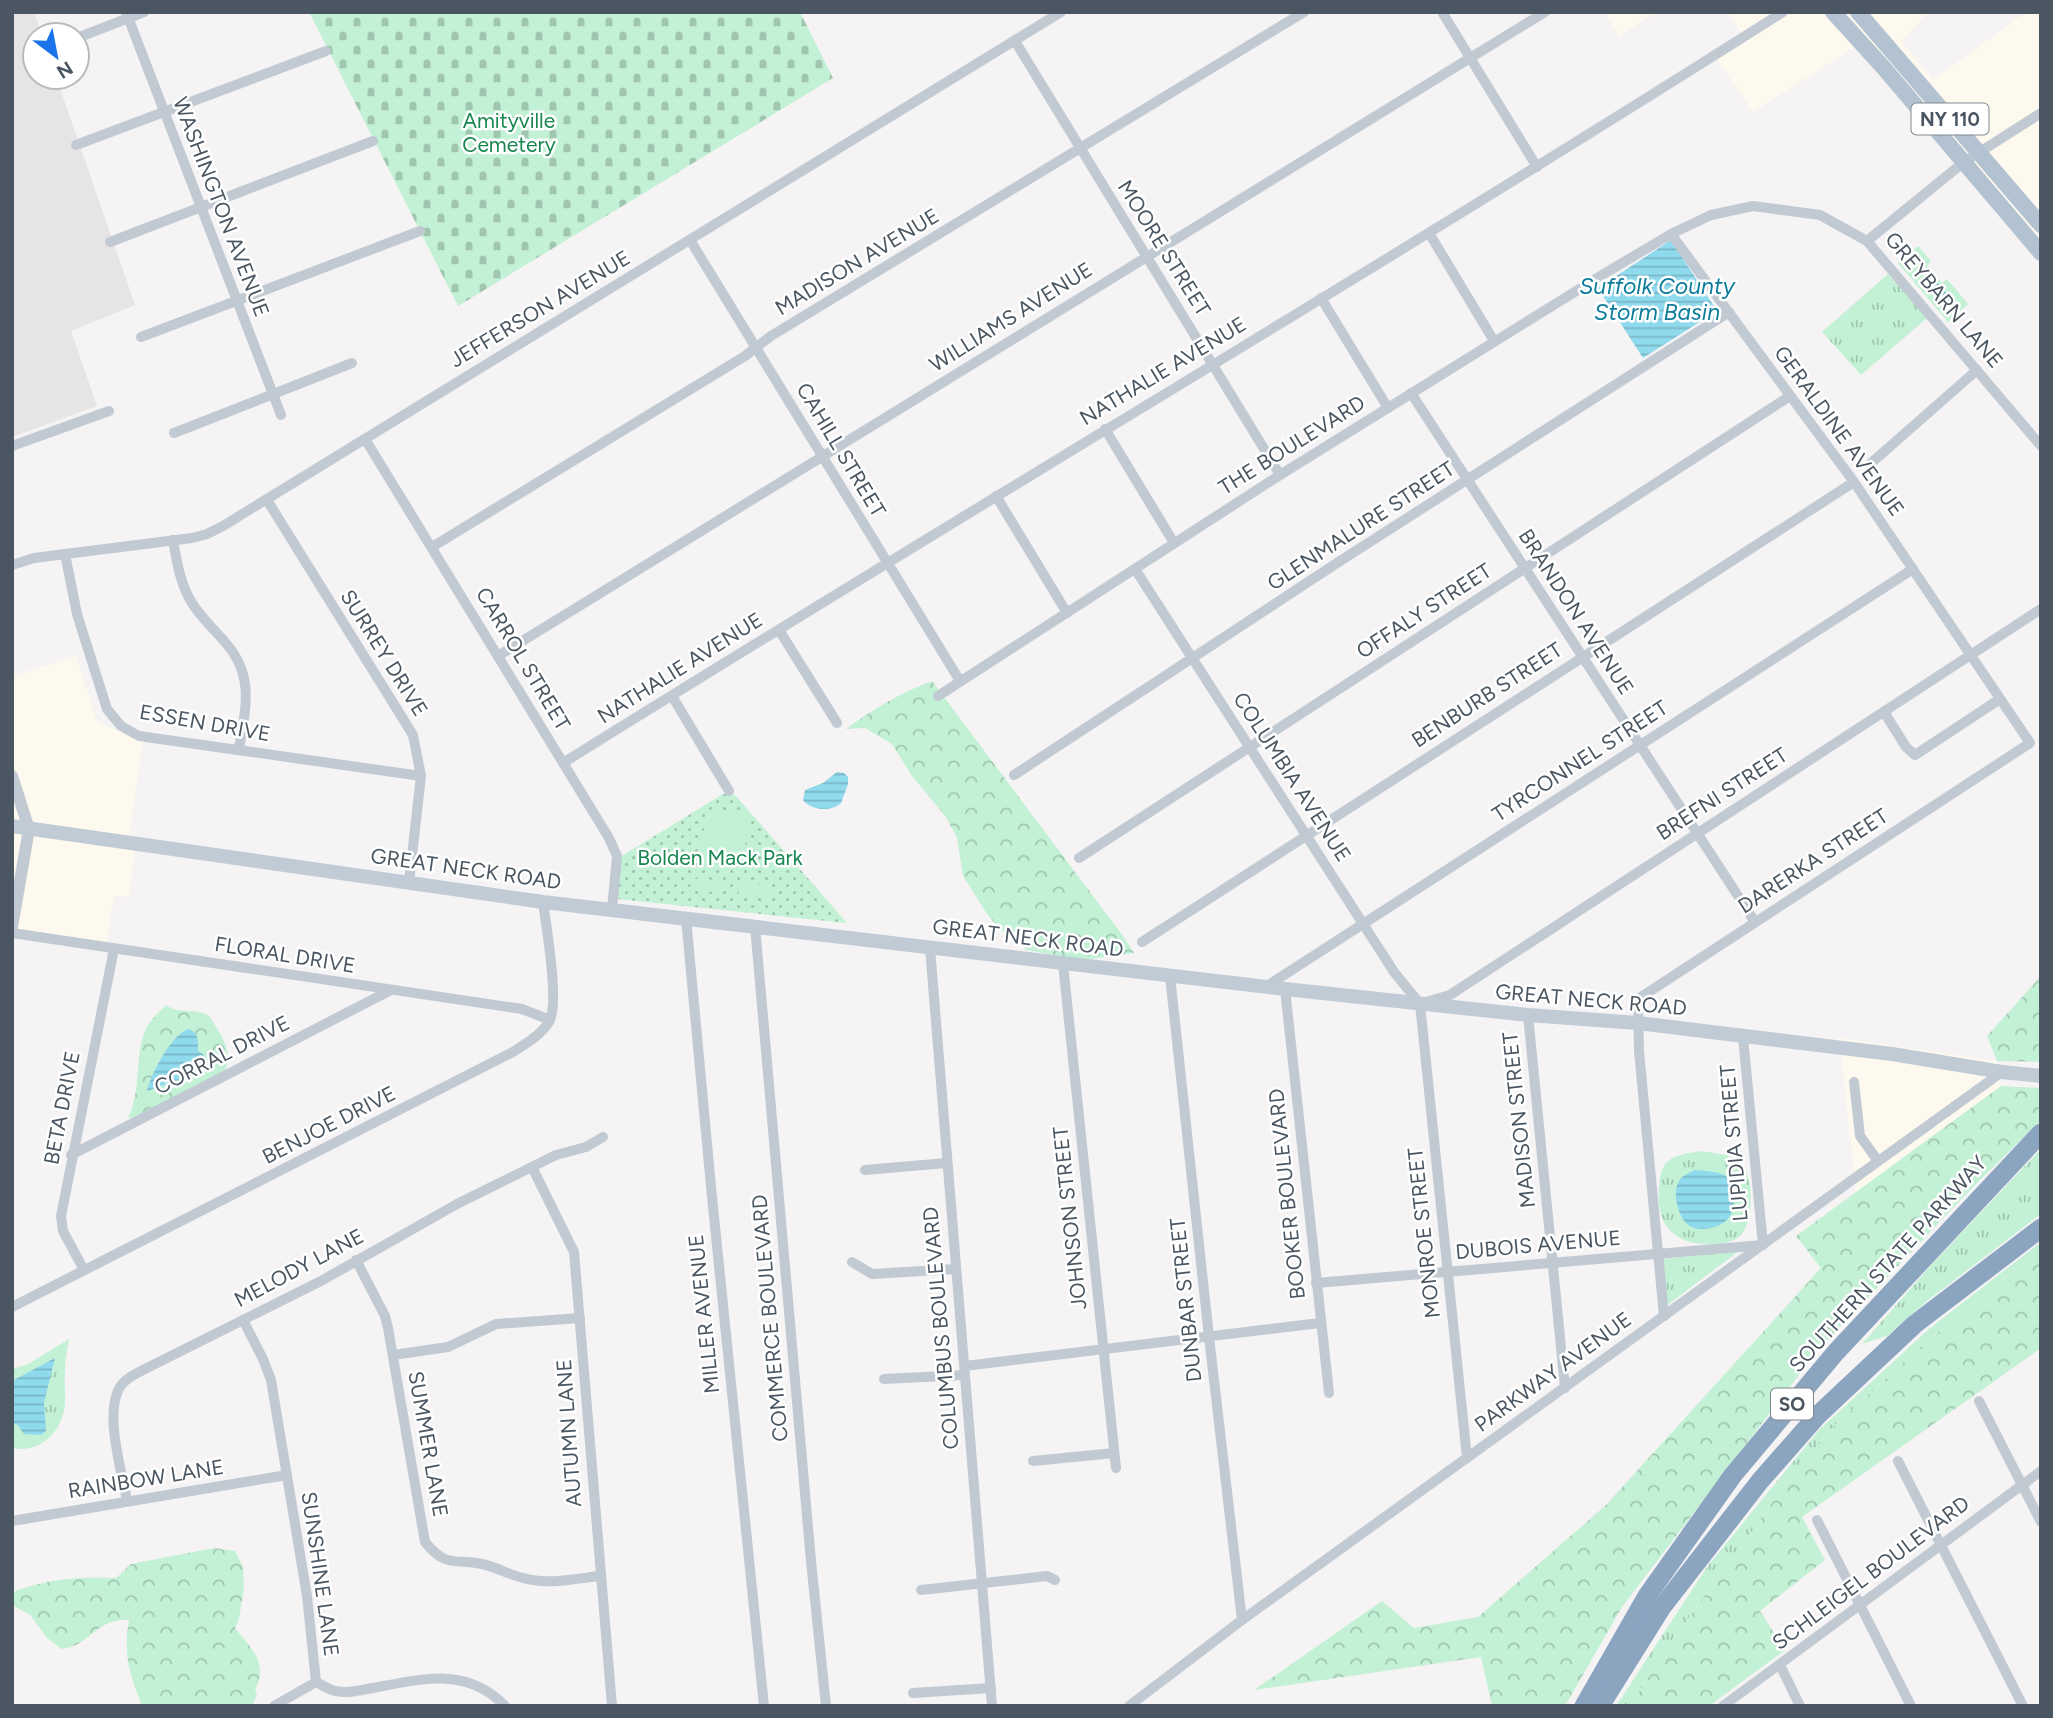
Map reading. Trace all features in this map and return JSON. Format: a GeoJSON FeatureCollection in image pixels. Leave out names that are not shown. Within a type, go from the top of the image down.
{"type":"FeatureCollection","features":[{"type":"Feature","properties":{"kind":"highway","name":"SOUTHERN STATE PARKWAY"},"geometry":{"type":"LineString","coordinates":[[1584,1706],[1647,1596],[1733,1475],[1836,1353],[1916,1268],[1962,1214],[2041,1133]]}},
{"type":"Feature","properties":{"kind":"highway","name":"SO"},"geometry":{"type":"LineString","coordinates":[[1600,1706],[1662,1607],[1760,1481],[1811,1422],[1851,1381],[1915,1324],[2041,1228]]}},
{"type":"Feature","properties":{"kind":"main road","name":"NY 110"},"geometry":{"type":"LineString","coordinates":[[1833,12],[2041,253]]}},
{"type":"Feature","properties":{"kind":"main road","name":"NY 110"},"geometry":{"type":"LineString","coordinates":[[1858,12],[2041,225]]}},
{"type":"Feature","properties":{"kind":"main road","name":"GREAT NECK ROAD"},"geometry":{"type":"LineString","coordinates":[[12,826],[543,902],[1284,989],[1528,1015],[1639,1023],[1892,1054],[2041,1076]]}},
{"type":"Feature","properties":{"kind":"street"},"geometry":{"type":"LineString","coordinates":[[91,31],[127,15],[144,12]]}},
{"type":"Feature","properties":{"kind":"street","name":"JEFFERSON AVENUE"},"geometry":{"type":"LineString","coordinates":[[12,565],[34,558],[207,534],[267,500],[1061,12]]}},
{"type":"Feature","properties":{"kind":"street","name":"MADISON AVENUE"},"geometry":{"type":"LineString","coordinates":[[432,547],[1304,12]]}},
{"type":"Feature","properties":{"kind":"street"},"geometry":{"type":"LineString","coordinates":[[1441,12],[1537,167]]}},
{"type":"Feature","properties":{"kind":"street","name":"WILLIAMS AVENUE"},"geometry":{"type":"LineString","coordinates":[[498,656],[1545,12]]}},
{"type":"Feature","properties":{"kind":"street","name":"NATHALIE AVENUE"},"geometry":{"type":"LineString","coordinates":[[563,763],[1537,167],[1783,12]]}},
{"type":"Feature","properties":{"kind":"street","name":"WASHINGTON AVENUE"},"geometry":{"type":"LineString","coordinates":[[127,15],[281,415]]}},
{"type":"Feature","properties":{"kind":"street","name":"MOORE STREET"},"geometry":{"type":"LineString","coordinates":[[1015,41],[1280,475]]}},
{"type":"Feature","properties":{"kind":"street"},"geometry":{"type":"LineString","coordinates":[[76,145],[326,51]]}},
{"type":"Feature","properties":{"kind":"street","name":"GREYBARN LANE"},"geometry":{"type":"LineString","coordinates":[[2041,113],[1964,162],[1867,241],[2041,446]]}},
{"type":"Feature","properties":{"kind":"street"},"geometry":{"type":"LineString","coordinates":[[110,242],[373,141]]}},
{"type":"Feature","properties":{"kind":"street","name":"THE BOULEVARD"},"geometry":{"type":"LineString","coordinates":[[938,696],[1280,475],[1671,234],[1711,215],[1758,205],[1820,215],[1867,241]]}},
{"type":"Feature","properties":{"kind":"street"},"geometry":{"type":"LineString","coordinates":[[141,337],[420,231]]}},
{"type":"Feature","properties":{"kind":"street"},"geometry":{"type":"LineString","coordinates":[[1429,233],[1494,341]]}},
{"type":"Feature","properties":{"kind":"street","name":"GERALDINE AVENUE"},"geometry":{"type":"LineString","coordinates":[[1671,234],[1854,482],[2030,743]]}},
{"type":"Feature","properties":{"kind":"street","name":"CAHILL STREET"},"geometry":{"type":"LineString","coordinates":[[690,240],[960,681]]}},
{"type":"Feature","properties":{"kind":"street"},"geometry":{"type":"LineString","coordinates":[[1321,298],[1388,408]]}},
{"type":"Feature","properties":{"kind":"street","name":"GLENMALURE STREET"},"geometry":{"type":"LineString","coordinates":[[1014,775],[1728,312]]}},
{"type":"Feature","properties":{"kind":"street"},"geometry":{"type":"LineString","coordinates":[[174,433],[352,363]]}},
{"type":"Feature","properties":{"kind":"street"},"geometry":{"type":"LineString","coordinates":[[1870,464],[1978,370]]}},
{"type":"Feature","properties":{"kind":"street","name":"BRANDON AVENUE"},"geometry":{"type":"LineString","coordinates":[[1411,393],[1755,922]]}},
{"type":"Feature","properties":{"kind":"street","name":"OFFALY STREET"},"geometry":{"type":"LineString","coordinates":[[1079,858],[1790,396]]}},
{"type":"Feature","properties":{"kind":"street"},"geometry":{"type":"LineString","coordinates":[[12,446],[109,411]]}},
{"type":"Feature","properties":{"kind":"street"},"geometry":{"type":"LineString","coordinates":[[1105,429],[1174,543]]}},
{"type":"Feature","properties":{"kind":"street","name":"CARROL STREET"},"geometry":{"type":"LineString","coordinates":[[365,439],[617,856],[612,909]]}},
{"type":"Feature","properties":{"kind":"street","name":"BENBURB STREET"},"geometry":{"type":"LineString","coordinates":[[1142,942],[1854,482]]}},
{"type":"Feature","properties":{"kind":"street"},"geometry":{"type":"LineString","coordinates":[[996,496],[1067,612]]}},
{"type":"Feature","properties":{"kind":"street","name":"SURREY DRIVE"},"geometry":{"type":"LineString","coordinates":[[267,500],[413,736],[421,776],[409,882]]}},
{"type":"Feature","properties":{"kind":"street"},"geometry":{"type":"LineString","coordinates":[[173,540],[181,580],[192,603],[235,654],[245,682],[239,749]]}},
{"type":"Feature","properties":{"kind":"street","name":"ESSEN DRIVE"},"geometry":{"type":"LineString","coordinates":[[65,554],[77,614],[107,709],[121,726],[139,736],[421,776]]}},
{"type":"Feature","properties":{"kind":"street","name":"COLUMBIA AVENUE"},"geometry":{"type":"LineString","coordinates":[[1135,569],[1397,975],[1420,1003]]}},
{"type":"Feature","properties":{"kind":"street","name":"TYRCONNEL STREET"},"geometry":{"type":"LineString","coordinates":[[1267,986],[1913,569]]}},
{"type":"Feature","properties":{"kind":"street","name":"BREFNI STREET"},"geometry":{"type":"LineString","coordinates":[[1420,1003],[1450,995],[2041,609]]}},
{"type":"Feature","properties":{"kind":"street"},"geometry":{"type":"LineString","coordinates":[[779,630],[837,723]]}},
{"type":"Feature","properties":{"kind":"street"},"geometry":{"type":"LineString","coordinates":[[672,696],[729,791]]}},
{"type":"Feature","properties":{"kind":"street"},"geometry":{"type":"LineString","coordinates":[[1884,712],[1906,747],[1915,755],[2000,699]]}},
{"type":"Feature","properties":{"kind":"street","name":"DARERKA STREET"},"geometry":{"type":"LineString","coordinates":[[1639,1023],[1638,999],[2030,743]]}},
{"type":"Feature","properties":{"kind":"street"},"geometry":{"type":"LineString","coordinates":[[12,776],[29,829],[12,927]]}},
{"type":"Feature","properties":{"kind":"street"},"geometry":{"type":"LineString","coordinates":[[543,902],[553,996],[550,1020]]}},
{"type":"Feature","properties":{"kind":"street","name":"MILLER AVENUE"},"geometry":{"type":"LineString","coordinates":[[686,918],[764,1706]]}},
{"type":"Feature","properties":{"kind":"street","name":"COMMERCE BOULEVARD"},"geometry":{"type":"LineString","coordinates":[[755,926],[826,1706]]}},
{"type":"Feature","properties":{"kind":"street","name":"FLORAL DRIVE"},"geometry":{"type":"LineString","coordinates":[[12,933],[522,1009],[550,1020]]}},
{"type":"Feature","properties":{"kind":"street","name":"COLUMBUS BOULEVARD"},"geometry":{"type":"LineString","coordinates":[[930,948],[992,1706]]}},
{"type":"Feature","properties":{"kind":"street","name":"BETA DRIVE"},"geometry":{"type":"LineString","coordinates":[[84,1270],[62,1231],[61,1216],[114,949]]}},
{"type":"Feature","properties":{"kind":"street","name":"JOHNSON STREET"},"geometry":{"type":"LineString","coordinates":[[1063,964],[1116,1468]]}},
{"type":"Feature","properties":{"kind":"street","name":"DUNBAR STREET"},"geometry":{"type":"LineString","coordinates":[[1170,976],[1242,1620]]}},
{"type":"Feature","properties":{"kind":"street","name":"BOOKER BOULEVARD"},"geometry":{"type":"LineString","coordinates":[[1284,989],[1329,1394]]}},
{"type":"Feature","properties":{"kind":"street","name":"CORRAL DRIVE"},"geometry":{"type":"LineString","coordinates":[[71,1155],[391,990]]}},
{"type":"Feature","properties":{"kind":"street","name":"MONROE STREET"},"geometry":{"type":"LineString","coordinates":[[1420,1003],[1467,1458]]}},
{"type":"Feature","properties":{"kind":"street","name":"MADISON STREET"},"geometry":{"type":"LineString","coordinates":[[1528,1015],[1565,1388]]}},
{"type":"Feature","properties":{"kind":"street","name":"BENJOE DRIVE"},"geometry":{"type":"LineString","coordinates":[[12,1307],[511,1053],[534,1038],[550,1020]]}},
{"type":"Feature","properties":{"kind":"street"},"geometry":{"type":"LineString","coordinates":[[1639,1023],[1639,1051],[1664,1316]]}},
{"type":"Feature","properties":{"kind":"street","name":"LUPIDIA STREET"},"geometry":{"type":"LineString","coordinates":[[1743,1037],[1763,1245]]}},
{"type":"Feature","properties":{"kind":"street","name":"PARKWAY AVENUE"},"geometry":{"type":"LineString","coordinates":[[1129,1706],[1242,1620],[2002,1072]]}},
{"type":"Feature","properties":{"kind":"street"},"geometry":{"type":"LineString","coordinates":[[1854,1082],[1860,1136],[1878,1161]]}},
{"type":"Feature","properties":{"kind":"street","name":"MELODY LANE"},"geometry":{"type":"LineString","coordinates":[[127,1501],[113,1416],[113,1399],[124,1381],[321,1281],[457,1204],[556,1155],[586,1147],[603,1137]]}},
{"type":"Feature","properties":{"kind":"street"},"geometry":{"type":"LineString","coordinates":[[865,1170],[947,1163]]}},
{"type":"Feature","properties":{"kind":"street","name":"AUTUMN LANE"},"geometry":{"type":"LineString","coordinates":[[531,1167],[574,1252],[599,1576],[612,1706]]}},
{"type":"Feature","properties":{"kind":"street","name":"DUBOIS AVENUE"},"geometry":{"type":"LineString","coordinates":[[1316,1283],[1763,1245]]}},
{"type":"Feature","properties":{"kind":"street","name":"SUMMER LANE"},"geometry":{"type":"LineString","coordinates":[[356,1260],[385,1316],[425,1542],[444,1560],[482,1563],[525,1579],[562,1580],[599,1576]]}},
{"type":"Feature","properties":{"kind":"street"},"geometry":{"type":"LineString","coordinates":[[852,1262],[872,1274],[956,1269]]}},
{"type":"Feature","properties":{"kind":"street"},"geometry":{"type":"LineString","coordinates":[[393,1355],[447,1347],[496,1324],[580,1318]]}},
{"type":"Feature","properties":{"kind":"street","name":"SUNSHINE LANE"},"geometry":{"type":"LineString","coordinates":[[243,1320],[264,1359],[271,1380],[307,1596],[316,1682],[335,1691],[351,1692],[426,1678],[449,1678],[492,1692],[505,1706]]}},
{"type":"Feature","properties":{"kind":"street"},"geometry":{"type":"LineString","coordinates":[[884,1379],[1320,1323]]}},
{"type":"Feature","properties":{"kind":"street"},"geometry":{"type":"LineString","coordinates":[[1979,1401],[2041,1522]]}},
{"type":"Feature","properties":{"kind":"street"},"geometry":{"type":"LineString","coordinates":[[1033,1461],[1114,1452]]}},
{"type":"Feature","properties":{"kind":"street"},"geometry":{"type":"LineString","coordinates":[[1898,1461],[2023,1706]]}},
{"type":"Feature","properties":{"kind":"street","name":"SCHLEIGEL BOULEVARD"},"geometry":{"type":"LineString","coordinates":[[1723,1706],[2041,1471]]}},
{"type":"Feature","properties":{"kind":"street","name":"RAINBOW LANE"},"geometry":{"type":"LineString","coordinates":[[12,1521],[287,1475]]}},
{"type":"Feature","properties":{"kind":"street"},"geometry":{"type":"LineString","coordinates":[[1817,1520],[1911,1706]]}},
{"type":"Feature","properties":{"kind":"street"},"geometry":{"type":"LineString","coordinates":[[921,1590],[1047,1576],[1055,1580]]}},
{"type":"Feature","properties":{"kind":"street"},"geometry":{"type":"LineString","coordinates":[[1780,1665],[1800,1706]]}},
{"type":"Feature","properties":{"kind":"street"},"geometry":{"type":"LineString","coordinates":[[274,1706],[316,1682]]}},
{"type":"Feature","properties":{"kind":"street"},"geometry":{"type":"LineString","coordinates":[[913,1693],[991,1688]]}},
{"type":"Feature","properties":{"kind":"shaded area"},"geometry":{"type":"Polygon","coordinates":[[[12,12],[34,12],[37,21],[21,21],[21,91],[61,91],[135,305],[71,331],[97,406],[12,437],[12,12]]]}},
{"type":"Feature","properties":{"kind":"shaded area"},"geometry":{"type":"Polygon","coordinates":[[[1604,12],[1657,12],[1619,36],[1604,12]]]}},
{"type":"Feature","properties":{"kind":"shaded area"},"geometry":{"type":"Polygon","coordinates":[[[1728,12],[1928,12],[1901,41],[1933,80],[2026,12],[2041,12],[2041,265],[1855,47],[1753,112],[1717,59],[1746,42],[1728,12]]]}},
{"type":"Feature","properties":{"kind":"shaded area"},"geometry":{"type":"Polygon","coordinates":[[[76,656],[97,722],[143,740],[128,846],[135,848],[129,897],[114,896],[105,953],[12,931],[12,676],[76,656]]]}},
{"type":"Feature","properties":{"kind":"shaded area"},"geometry":{"type":"Polygon","coordinates":[[[1839,1038],[1997,1061],[2001,1086],[1856,1192],[1839,1038]]]}},
{"type":"Feature","properties":{"kind":"green space","name":"Amityville Cemetery"},"geometry":{"type":"Polygon","coordinates":[[[309,12],[800,12],[833,78],[458,306],[309,12]]]}},
{"type":"Feature","properties":{"kind":"green space"},"geometry":{"type":"Polygon","coordinates":[[[1918,246],[1931,261],[1927,265],[1942,283],[1947,279],[1968,304],[1948,322],[1898,263],[1918,246]]]}},
{"type":"Feature","properties":{"kind":"green space"},"geometry":{"type":"Polygon","coordinates":[[[1888,274],[1927,318],[1861,375],[1822,332],[1888,274]]]}},
{"type":"Feature","properties":{"kind":"green space"},"geometry":{"type":"Polygon","coordinates":[[[932,681],[1134,953],[1083,960],[1027,950],[999,928],[987,914],[963,876],[957,838],[946,817],[912,776],[892,744],[865,728],[846,729],[887,702],[932,681]]]}},
{"type":"Feature","properties":{"kind":"green space","name":"Bolden Mack Park"},"geometry":{"type":"Polygon","coordinates":[[[723,794],[735,795],[847,923],[617,899],[620,857],[723,794]]]}},
{"type":"Feature","properties":{"kind":"green space"},"geometry":{"type":"Polygon","coordinates":[[[712,809],[749,814],[743,867],[700,862],[706,812],[712,809]]]}},
{"type":"Feature","properties":{"kind":"green space"},"geometry":{"type":"Polygon","coordinates":[[[691,878],[724,881],[723,893],[690,889],[691,878]]]}},
{"type":"Feature","properties":{"kind":"green space"},"geometry":{"type":"Polygon","coordinates":[[[740,883],[772,886],[771,898],[738,895],[740,883]]]}},
{"type":"Feature","properties":{"kind":"green space"},"geometry":{"type":"Polygon","coordinates":[[[2041,976],[2041,1062],[1997,1061],[1987,1036],[2041,976]]]}},
{"type":"Feature","properties":{"kind":"green space"},"geometry":{"type":"Polygon","coordinates":[[[166,1005],[177,1010],[209,1016],[227,1049],[225,1070],[140,1116],[128,1118],[135,1096],[145,1031],[166,1005]]]}},
{"type":"Feature","properties":{"kind":"green space"},"geometry":{"type":"Polygon","coordinates":[[[2001,1086],[2041,1088],[2041,1120],[1972,1188],[1818,1350],[1622,1607],[1565,1706],[1492,1706],[1481,1657],[1254,1690],[1382,1601],[1414,1628],[1478,1617],[1606,1505],[1821,1268],[1796,1236],[2001,1086]]]}},
{"type":"Feature","properties":{"kind":"green space"},"geometry":{"type":"Polygon","coordinates":[[[2041,1149],[2041,1214],[1927,1301],[1887,1336],[1862,1344],[1934,1262],[2041,1149]]]}},
{"type":"Feature","properties":{"kind":"green space"},"geometry":{"type":"Polygon","coordinates":[[[1701,1151],[1737,1160],[1743,1165],[1750,1184],[1749,1218],[1746,1227],[1742,1234],[1728,1242],[1704,1244],[1681,1238],[1672,1233],[1661,1215],[1659,1189],[1664,1166],[1678,1156],[1701,1151]]]}},
{"type":"Feature","properties":{"kind":"green space"},"geometry":{"type":"Polygon","coordinates":[[[2041,1242],[2041,1252],[2004,1278],[1916,1351],[1834,1426],[1786,1484],[1674,1638],[1630,1706],[1616,1706],[1707,1567],[1820,1429],[1929,1329],[2041,1242]]]}},
{"type":"Feature","properties":{"kind":"green space"},"geometry":{"type":"Polygon","coordinates":[[[1739,1251],[1666,1306],[1663,1259],[1739,1251]]]}},
{"type":"Feature","properties":{"kind":"green space"},"geometry":{"type":"Polygon","coordinates":[[[2041,1252],[2041,1348],[1802,1517],[1825,1560],[1760,1611],[1785,1650],[1709,1706],[1630,1706],[1674,1638],[1786,1484],[1834,1426],[1916,1351],[2004,1278],[2041,1252]]]}},
{"type":"Feature","properties":{"kind":"green space"},"geometry":{"type":"Polygon","coordinates":[[[69,1339],[65,1368],[65,1405],[59,1424],[48,1439],[40,1444],[32,1448],[12,1448],[12,1369],[28,1364],[69,1339]]]}},
{"type":"Feature","properties":{"kind":"green space"},"geometry":{"type":"Polygon","coordinates":[[[214,1548],[235,1551],[243,1567],[244,1587],[235,1628],[252,1649],[259,1664],[259,1680],[255,1690],[257,1694],[252,1706],[142,1706],[128,1663],[129,1620],[109,1623],[80,1643],[62,1649],[48,1639],[30,1615],[12,1605],[15,1591],[28,1587],[65,1579],[116,1578],[131,1564],[214,1548]]]}},
{"type":"Feature","properties":{"kind":"water","name":"Suffolk County Storm Basin"},"geometry":{"type":"Polygon","coordinates":[[[1671,240],[1717,311],[1643,358],[1598,288],[1671,240]]]}},
{"type":"Feature","properties":{"kind":"water"},"geometry":{"type":"Polygon","coordinates":[[[1937,282],[1957,306],[1949,312],[1930,288],[1937,282]]]}},
{"type":"Feature","properties":{"kind":"water"},"geometry":{"type":"Polygon","coordinates":[[[837,772],[848,777],[841,803],[822,809],[803,800],[805,790],[823,783],[837,772]]]}},
{"type":"Feature","properties":{"kind":"water"},"geometry":{"type":"Polygon","coordinates":[[[189,1029],[196,1035],[198,1051],[207,1062],[187,1077],[147,1091],[169,1046],[182,1032],[189,1029]]]}},
{"type":"Feature","properties":{"kind":"water"},"geometry":{"type":"Polygon","coordinates":[[[1695,1170],[1722,1174],[1731,1181],[1734,1203],[1727,1220],[1722,1224],[1697,1229],[1683,1220],[1678,1208],[1676,1189],[1682,1177],[1695,1170]]]}},
{"type":"Feature","properties":{"kind":"water"},"geometry":{"type":"Polygon","coordinates":[[[55,1358],[44,1403],[46,1431],[41,1435],[24,1434],[16,1423],[12,1427],[12,1381],[55,1358]]]}}]}
